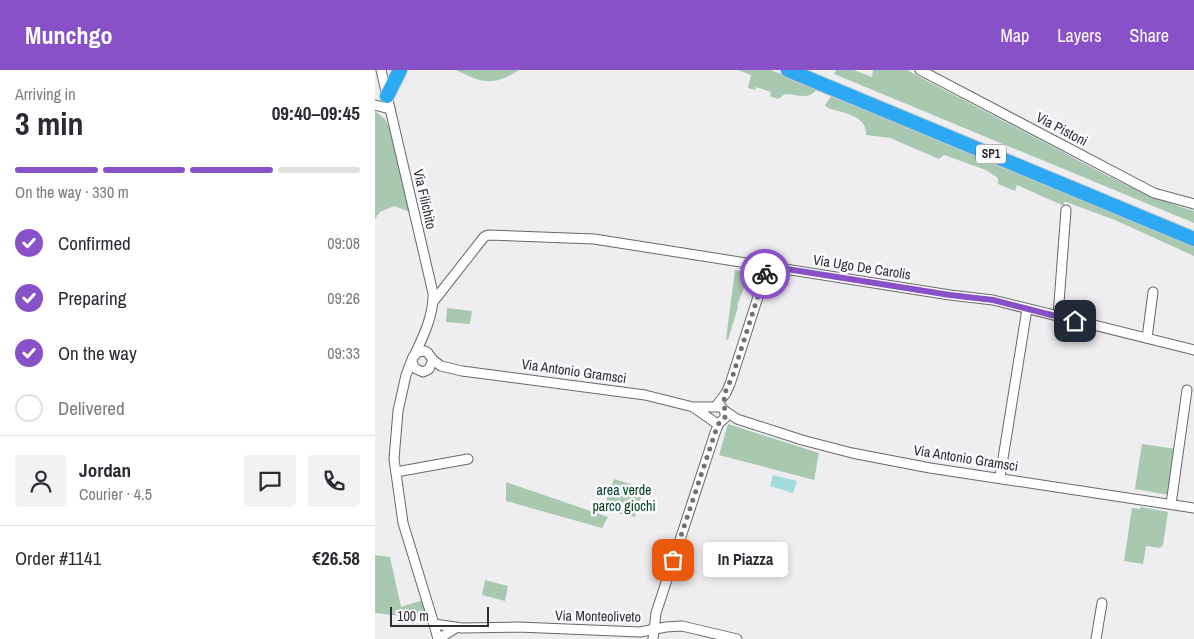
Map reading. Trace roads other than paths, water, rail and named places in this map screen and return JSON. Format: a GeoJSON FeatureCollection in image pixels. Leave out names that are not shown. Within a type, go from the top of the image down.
{"type":"FeatureCollection","features":[{"type":"Feature","properties":{"kind":"highway"},"geometry":{"type":"LineString","coordinates":[[389,103],[400,70]]}},
{"type":"Feature","properties":{"kind":"highway","name":"SP1"},"geometry":{"type":"LineString","coordinates":[[788,70],[1194,239]]}},
{"type":"Feature","properties":{"kind":"highway","name":"SP1"},"geometry":{"type":"LineString","coordinates":[[809,70],[1194,229]]}},
{"type":"Feature","properties":{"kind":"street","name":"Via Filichito"},"geometry":{"type":"LineString","coordinates":[[381,70],[433,293],[433,302],[424,334],[406,375],[395,433],[396,472],[403,523],[438,639]]}},
{"type":"Feature","properties":{"kind":"street","name":"Via Pistoni"},"geometry":{"type":"LineString","coordinates":[[921,70],[1154,193],[1194,204]]}},
{"type":"Feature","properties":{"kind":"street"},"geometry":{"type":"LineString","coordinates":[[375,105],[389,103]]}},
{"type":"Feature","properties":{"kind":"street"},"geometry":{"type":"LineString","coordinates":[[1058,316],[1066,210]]}},
{"type":"Feature","properties":{"kind":"street","name":"Via Ugo De Carolis"},"geometry":{"type":"LineString","coordinates":[[433,302],[488,235],[594,240],[942,294],[993,300],[1194,350]]}},
{"type":"Feature","properties":{"kind":"street"},"geometry":{"type":"LineString","coordinates":[[719,408],[733,375],[768,266]]}},
{"type":"Feature","properties":{"kind":"street"},"geometry":{"type":"LineString","coordinates":[[1147,338],[1153,292]]}},
{"type":"Feature","properties":{"kind":"street"},"geometry":{"type":"LineString","coordinates":[[1000,478],[1027,309]]}},
{"type":"Feature","properties":{"kind":"street","name":"Via Filichito"},"geometry":{"type":"LineString","coordinates":[[424,334],[431,356]]}},
{"type":"Feature","properties":{"kind":"street"},"geometry":{"type":"LineString","coordinates":[[405,384],[413,374],[423,370],[432,366],[431,356],[421,351],[413,358],[414,368],[423,370]]}},
{"type":"Feature","properties":{"kind":"street","name":"Via Antonio Gramsci"},"geometry":{"type":"LineString","coordinates":[[431,356],[441,366],[450,368],[631,393],[693,407],[719,408],[737,420],[852,453],[930,468],[1194,508]]}},
{"type":"Feature","properties":{"kind":"street","name":"Via Antonio Gramsci"},"geometry":{"type":"LineString","coordinates":[[423,370],[450,368]]}},
{"type":"Feature","properties":{"kind":"street"},"geometry":{"type":"LineString","coordinates":[[1171,504],[1187,390]]}},
{"type":"Feature","properties":{"kind":"street","name":"Via Antonio Gramsci"},"geometry":{"type":"LineString","coordinates":[[693,407],[716,421],[737,420]]}},
{"type":"Feature","properties":{"kind":"street"},"geometry":{"type":"LineString","coordinates":[[654,634],[656,613],[715,433],[716,421],[709,411],[719,408]]}},
{"type":"Feature","properties":{"kind":"street"},"geometry":{"type":"LineString","coordinates":[[716,421],[725,415],[719,408]]}},
{"type":"Feature","properties":{"kind":"street"},"geometry":{"type":"LineString","coordinates":[[396,472],[469,459]]}},
{"type":"Feature","properties":{"kind":"street"},"geometry":{"type":"LineString","coordinates":[[1097,639],[1102,602]]}},
{"type":"Feature","properties":{"kind":"street","name":"Via Monteoliveto"},"geometry":{"type":"LineString","coordinates":[[434,624],[456,628],[518,627],[640,635],[654,634],[666,627],[682,626],[714,636],[737,639]]}},
{"type":"Feature","properties":{"kind":"street","name":"Via Monteoliveto"},"geometry":{"type":"LineString","coordinates":[[438,639],[456,628]]}},
{"type":"Feature","properties":{"kind":"water"},"geometry":{"type":"Polygon","coordinates":[[[773,475],[797,481],[793,493],[770,486],[773,475]]]}},
{"type":"Feature","properties":{"kind":"place","name":"In Piazza"},"geometry":{"type":"Point","coordinates":[673,560]}},
{"type":"Feature","properties":{"kind":"park label","name":"area verde parco giochi"},"geometry":{"type":"Point","coordinates":[624,498]}}]}
